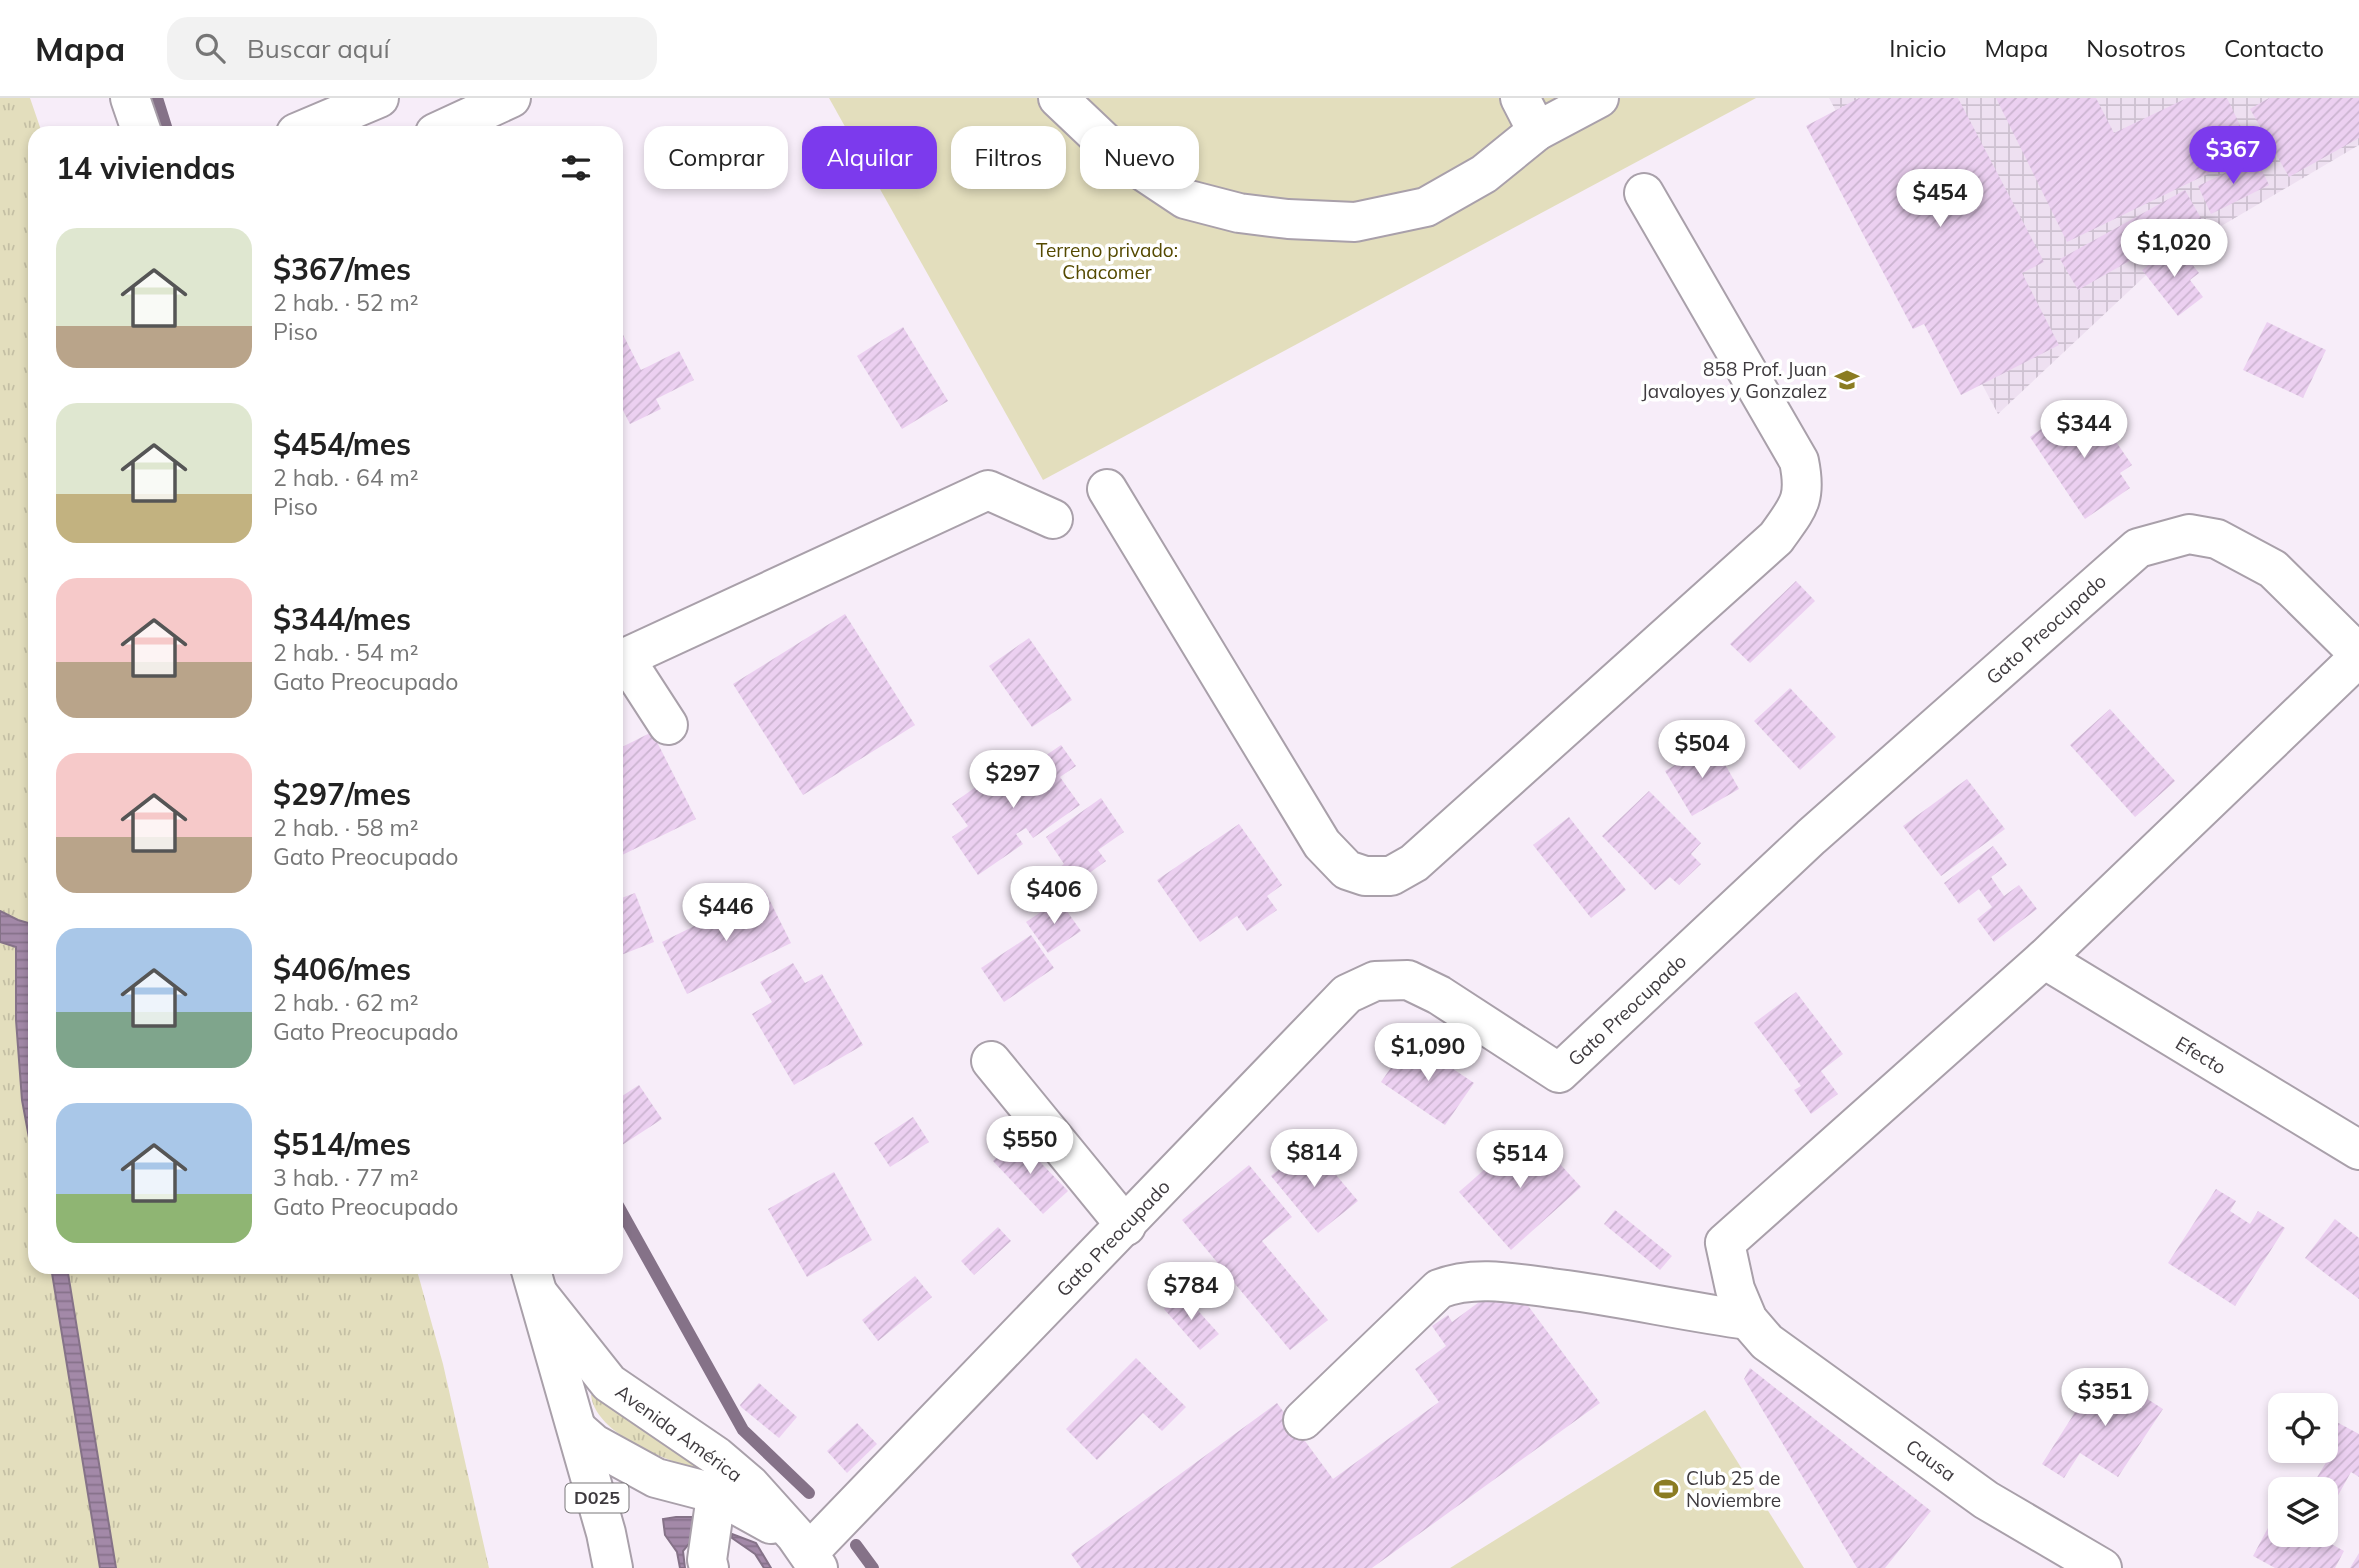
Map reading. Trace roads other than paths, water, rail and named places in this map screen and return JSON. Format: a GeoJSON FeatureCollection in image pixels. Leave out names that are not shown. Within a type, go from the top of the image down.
{"type":"FeatureCollection","features":[{"type":"Feature","properties":{"kind":"street"},"geometry":{"type":"LineString","coordinates":[[130,98],[140,126]]}},
{"type":"Feature","properties":{"kind":"street"},"geometry":{"type":"LineString","coordinates":[[313,126],[379,98]]}},
{"type":"Feature","properties":{"kind":"street"},"geometry":{"type":"LineString","coordinates":[[450,126],[511,98]]}},
{"type":"Feature","properties":{"kind":"street"},"geometry":{"type":"LineString","coordinates":[[1058,98],[1116,153],[1185,199],[1238,213],[1355,222],[1426,207],[1484,174],[1538,131],[1599,98]]}},
{"type":"Feature","properties":{"kind":"street"},"geometry":{"type":"LineString","coordinates":[[1520,98],[1538,131]]}},
{"type":"Feature","properties":{"kind":"street"},"geometry":{"type":"LineString","coordinates":[[1107,489],[1322,844],[1347,870],[1365,876],[1391,876],[1414,863],[1776,538],[1796,511],[1804,486],[1799,461],[1644,193]]}},
{"type":"Feature","properties":{"kind":"street"},"geometry":{"type":"LineString","coordinates":[[623,659],[988,490],[1053,519]]}},
{"type":"Feature","properties":{"kind":"street","name":"Gato Preocupado"},"geometry":{"type":"LineString","coordinates":[[807,1552],[1126,1226],[1346,994],[1375,981],[1408,980],[1440,995],[1559,1073],[1811,837],[2138,548],[2189,534],[2217,539],[2273,569],[2359,655]]}},
{"type":"Feature","properties":{"kind":"street"},"geometry":{"type":"LineString","coordinates":[[1758,1331],[1735,1289],[1725,1243],[2044,959],[2359,655]]}},
{"type":"Feature","properties":{"kind":"street"},"geometry":{"type":"LineString","coordinates":[[623,664],[667,725]]}},
{"type":"Feature","properties":{"kind":"street","name":"Efecto"},"geometry":{"type":"LineString","coordinates":[[2044,959],[2359,1150]]}},
{"type":"Feature","properties":{"kind":"street"},"geometry":{"type":"LineString","coordinates":[[991,1061],[1126,1226]]}},
{"type":"Feature","properties":{"kind":"street"},"geometry":{"type":"LineString","coordinates":[[1303,1420],[1439,1289],[1454,1283],[1481,1281],[1591,1293],[1758,1331]]}},
{"type":"Feature","properties":{"kind":"street","name":"Avenida América"},"geometry":{"type":"LineString","coordinates":[[535,1282],[610,1383],[716,1456],[750,1485],[807,1552]]}},
{"type":"Feature","properties":{"kind":"street","name":"D025"},"geometry":{"type":"LineString","coordinates":[[535,1282],[606,1533],[613,1568]]}},
{"type":"Feature","properties":{"kind":"street","name":"Causa"},"geometry":{"type":"LineString","coordinates":[[1758,1331],[1986,1500],[2102,1568]]}},
{"type":"Feature","properties":{"kind":"street","name":"Avenida América"},"geometry":{"type":"LineString","coordinates":[[577,1429],[594,1444],[656,1478],[716,1496],[807,1552]]}},
{"type":"Feature","properties":{"kind":"street"},"geometry":{"type":"LineString","coordinates":[[709,1568],[716,1496]]}},
{"type":"Feature","properties":{"kind":"waterway"},"geometry":{"type":"LineString","coordinates":[[157,98],[166,126]]}},
{"type":"Feature","properties":{"kind":"waterway"},"geometry":{"type":"LineString","coordinates":[[623,1215],[743,1430],[809,1493]]}},
{"type":"Feature","properties":{"kind":"waterway"},"geometry":{"type":"LineString","coordinates":[[856,1545],[873,1568]]}},
{"type":"Feature","properties":{"kind":"place","name":"858 Prof. Juan Javaloyes y Gonzalez"},"geometry":{"type":"Point","coordinates":[1847,380]}},
{"type":"Feature","properties":{"kind":"place","name":"Club 25 de Noviembre"},"geometry":{"type":"Point","coordinates":[1666,1489]}},
{"type":"Feature","properties":{"kind":"park label","name":"Terreno privado: Chacomer"},"geometry":{"type":"Point","coordinates":[1107,261]}}]}
